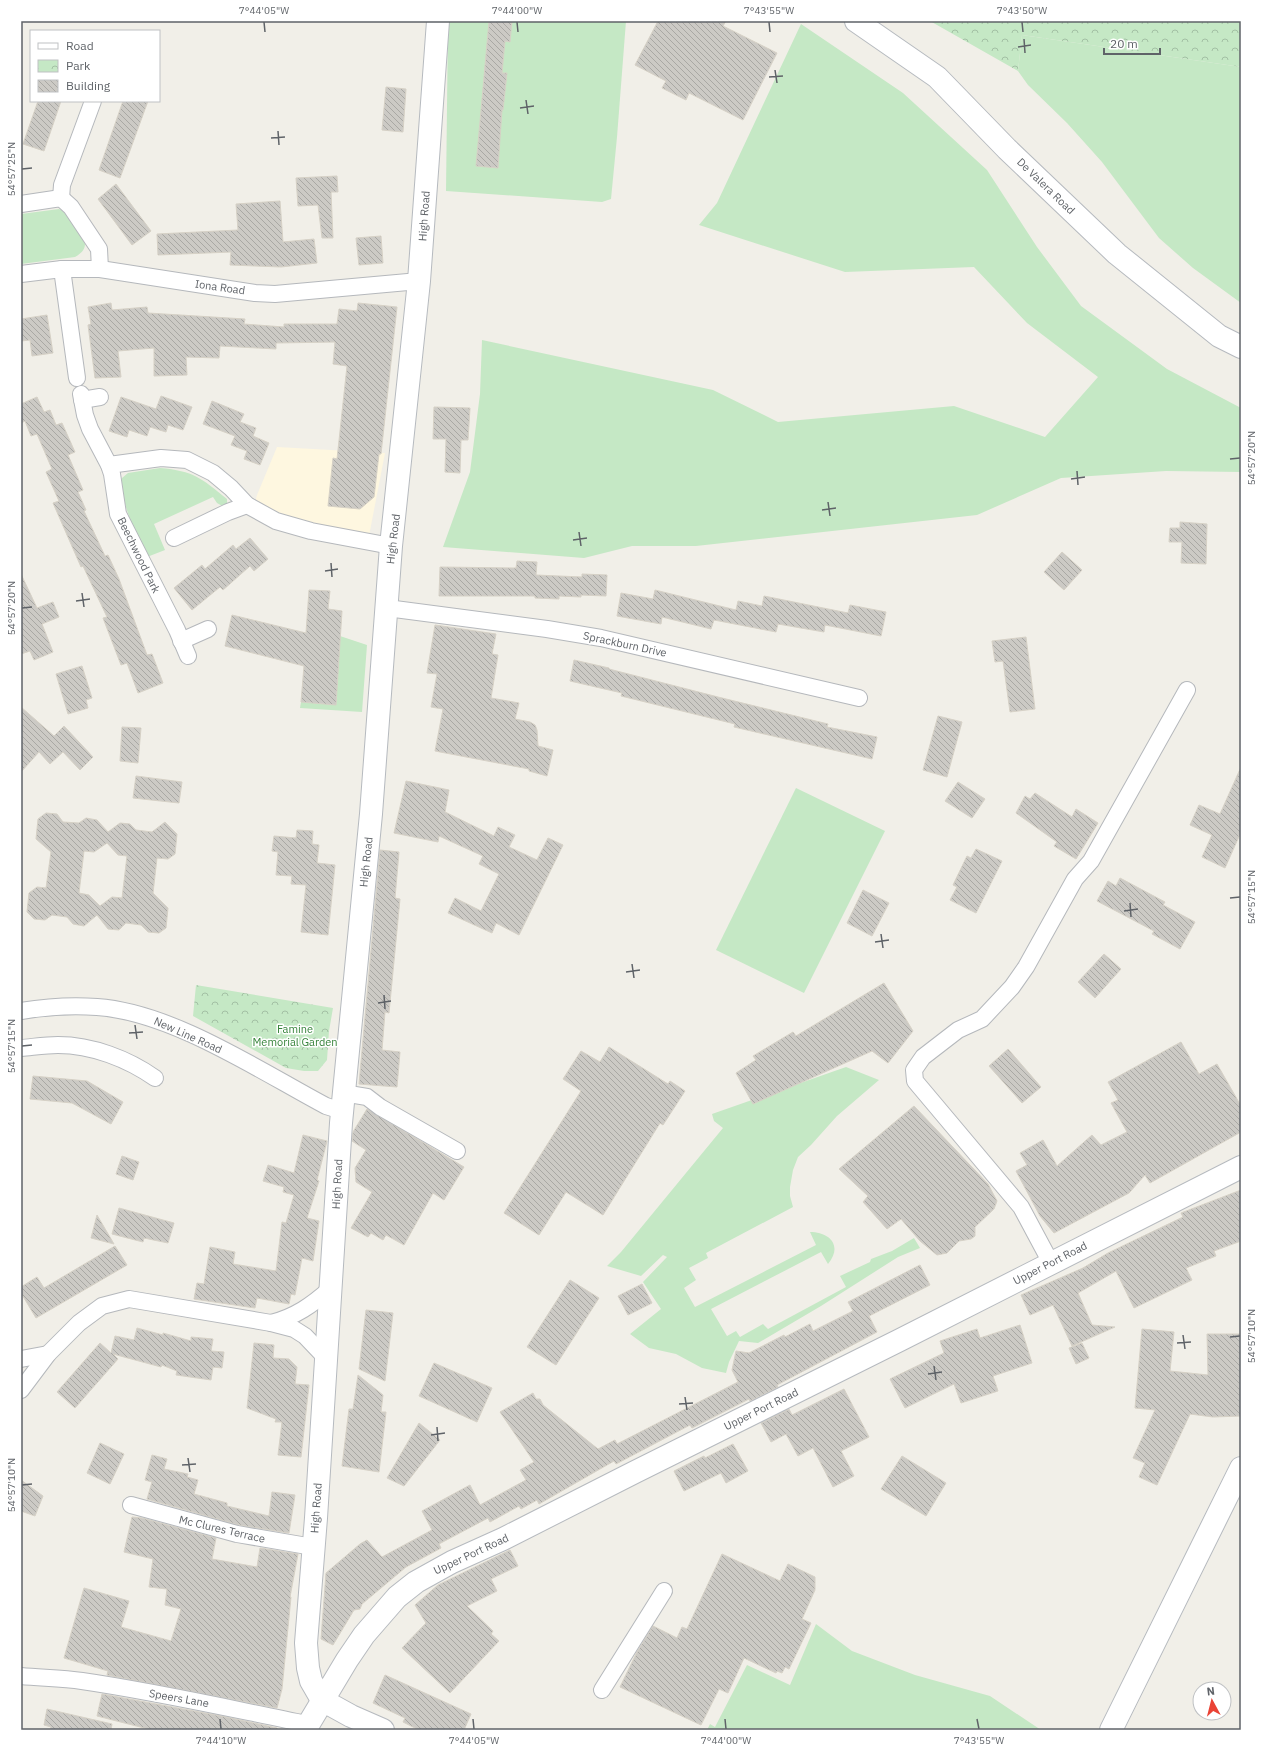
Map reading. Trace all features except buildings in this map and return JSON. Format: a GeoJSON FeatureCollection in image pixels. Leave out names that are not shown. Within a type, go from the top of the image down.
{"type":"FeatureCollection","features":[{"type":"Feature","properties":{"kind":"street","name":"High Road"},"geometry":{"type":"LineString","coordinates":[[322,1700],[312,1681],[308,1668],[306,1651],[342,1102],[371,814],[391,546],[419,281],[438,21]]}},
{"type":"Feature","properties":{"kind":"street","name":"De Valera Road"},"geometry":{"type":"LineString","coordinates":[[856,21],[937,77],[1008,149],[1117,254],[1218,336],[1241,347]]}},
{"type":"Feature","properties":{"kind":"street"},"geometry":{"type":"LineString","coordinates":[[93,102],[62,185],[61,198],[70,207],[99,249],[100,269]]}},
{"type":"Feature","properties":{"kind":"street"},"geometry":{"type":"LineString","coordinates":[[21,204],[61,198]]}},
{"type":"Feature","properties":{"kind":"street","name":"Iona Road"},"geometry":{"type":"LineString","coordinates":[[21,274],[62,268],[100,269],[275,294],[419,281]]}},
{"type":"Feature","properties":{"kind":"street"},"geometry":{"type":"LineString","coordinates":[[62,268],[77,378]]}},
{"type":"Feature","properties":{"kind":"street","name":"Beechwood Park"},"geometry":{"type":"LineString","coordinates":[[100,398],[82,397],[90,429],[109,465],[118,514],[188,656]]}},
{"type":"Feature","properties":{"kind":"street"},"geometry":{"type":"LineString","coordinates":[[109,465],[161,458],[187,460],[213,473],[231,488],[247,506],[276,521],[311,531],[391,546]]}},
{"type":"Feature","properties":{"kind":"street"},"geometry":{"type":"LineString","coordinates":[[174,538],[228,512],[247,506]]}},
{"type":"Feature","properties":{"kind":"street","name":"Sprackburn Drive"},"geometry":{"type":"LineString","coordinates":[[387,608],[540,628],[601,638],[859,698]]}},
{"type":"Feature","properties":{"kind":"street"},"geometry":{"type":"LineString","coordinates":[[181,641],[208,629]]}},
{"type":"Feature","properties":{"kind":"street"},"geometry":{"type":"LineString","coordinates":[[1051,1263],[1021,1207],[915,1081],[914,1070],[923,1057],[934,1047],[958,1030],[982,1019],[1012,987],[1026,967],[1075,879],[1091,861],[1187,690]]}},
{"type":"Feature","properties":{"kind":"street","name":"New Line Road"},"geometry":{"type":"LineString","coordinates":[[21,1011],[97,1007],[126,1012],[156,1020],[208,1042],[326,1106],[367,1097],[457,1151]]}},
{"type":"Feature","properties":{"kind":"street"},"geometry":{"type":"LineString","coordinates":[[21,1048],[59,1045],[80,1047],[114,1056],[142,1069],[155,1078]]}},
{"type":"Feature","properties":{"kind":"street","name":"Upper Port Road"},"geometry":{"type":"LineString","coordinates":[[306,1727],[347,1660],[373,1624],[397,1597],[416,1582],[452,1562],[503,1539],[1241,1166]]}},
{"type":"Feature","properties":{"kind":"street"},"geometry":{"type":"LineString","coordinates":[[271,1323],[285,1319],[306,1308],[330,1289]]}},
{"type":"Feature","properties":{"kind":"street"},"geometry":{"type":"LineString","coordinates":[[21,1390],[48,1354],[79,1323],[102,1306],[129,1300],[271,1323],[294,1329],[304,1336],[325,1357]]}},
{"type":"Feature","properties":{"kind":"street"},"geometry":{"type":"LineString","coordinates":[[21,1359],[48,1354]]}},
{"type":"Feature","properties":{"kind":"street"},"geometry":{"type":"LineString","coordinates":[[1111,1730],[1241,1468]]}},
{"type":"Feature","properties":{"kind":"street","name":"Mc Clures Terrace"},"geometry":{"type":"LineString","coordinates":[[131,1505],[237,1534],[313,1547]]}},
{"type":"Feature","properties":{"kind":"street"},"geometry":{"type":"LineString","coordinates":[[602,1690],[664,1591]]}},
{"type":"Feature","properties":{"kind":"street","name":"Speers Lane"},"geometry":{"type":"LineString","coordinates":[[21,1676],[50,1677],[82,1681],[219,1705],[306,1727]]}},
{"type":"Feature","properties":{"kind":"street"},"geometry":{"type":"LineString","coordinates":[[322,1700],[351,1716],[383,1730]]}},
{"type":"Feature","properties":{"kind":"shaded area"},"geometry":{"type":"Polygon","coordinates":[[[277,447],[385,453],[369,536],[270,518],[254,506],[257,495],[277,447]]]}},
{"type":"Feature","properties":{"kind":"green space"},"geometry":{"type":"Polygon","coordinates":[[[448,21],[626,21],[611,199],[602,202],[446,191],[448,21]]]}},
{"type":"Feature","properties":{"kind":"green space"},"geometry":{"type":"Polygon","coordinates":[[[930,21],[1241,21],[1241,67],[1022,35],[1018,71],[930,21]]]}},
{"type":"Feature","properties":{"kind":"green space"},"geometry":{"type":"Polygon","coordinates":[[[801,24],[903,93],[987,170],[1037,247],[1081,306],[1167,369],[1241,408],[1241,472],[1166,471],[1061,478],[977,515],[696,546],[632,546],[584,558],[443,547],[470,472],[480,394],[482,340],[713,390],[778,422],[954,406],[1045,437],[1098,377],[1027,323],[974,267],[845,272],[699,225],[717,203],[801,24]]]}},
{"type":"Feature","properties":{"kind":"green space"},"geometry":{"type":"Polygon","coordinates":[[[1022,35],[1241,67],[1241,303],[1193,268],[1159,238],[1102,162],[1067,123],[1028,85],[1018,71],[1022,35]]]}},
{"type":"Feature","properties":{"kind":"green space"},"geometry":{"type":"Polygon","coordinates":[[[59,209],[68,216],[81,233],[85,242],[83,250],[75,257],[21,264],[21,214],[59,209]]]}},
{"type":"Feature","properties":{"kind":"green space"},"geometry":{"type":"Polygon","coordinates":[[[160,468],[181,471],[196,477],[227,499],[227,505],[224,507],[217,503],[213,497],[154,524],[165,550],[147,557],[134,529],[127,509],[122,489],[122,478],[128,473],[160,468]]]}},
{"type":"Feature","properties":{"kind":"green space"},"geometry":{"type":"Polygon","coordinates":[[[340,636],[367,645],[362,712],[300,708],[301,702],[336,705],[340,636]]]}},
{"type":"Feature","properties":{"kind":"green space"},"geometry":{"type":"Polygon","coordinates":[[[796,788],[885,831],[804,993],[716,950],[796,788]]]}},
{"type":"Feature","properties":{"kind":"green space","name":"Famine Memorial Garden"},"geometry":{"type":"Polygon","coordinates":[[[196,985],[333,1008],[329,1031],[327,1060],[318,1071],[304,1071],[286,1068],[193,1016],[196,985]]]}},
{"type":"Feature","properties":{"kind":"green space"},"geometry":{"type":"Polygon","coordinates":[[[846,1067],[879,1080],[837,1116],[798,1157],[793,1170],[790,1187],[790,1196],[793,1207],[706,1253],[708,1258],[689,1268],[696,1280],[684,1288],[695,1307],[816,1245],[810,1232],[823,1234],[828,1237],[832,1241],[834,1251],[828,1264],[821,1252],[711,1309],[727,1336],[736,1331],[740,1337],[763,1324],[768,1329],[846,1287],[840,1276],[870,1262],[871,1259],[892,1251],[914,1238],[920,1248],[898,1257],[821,1306],[758,1343],[739,1341],[729,1362],[726,1373],[702,1368],[676,1354],[649,1348],[630,1334],[661,1309],[643,1282],[667,1257],[663,1255],[641,1276],[607,1266],[621,1252],[723,1128],[714,1121],[712,1114],[846,1067]]]}},
{"type":"Feature","properties":{"kind":"green space"},"geometry":{"type":"Polygon","coordinates":[[[816,1624],[852,1651],[915,1675],[990,1696],[1041,1730],[707,1730],[710,1724],[715,1727],[747,1665],[790,1685],[816,1624]]]}}]}
